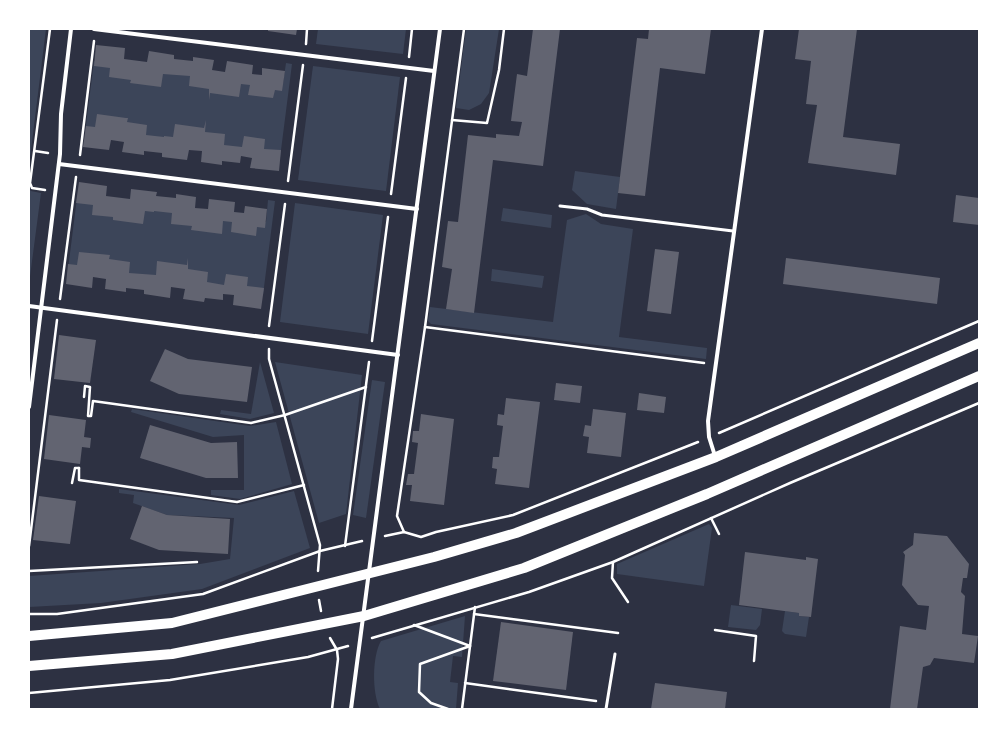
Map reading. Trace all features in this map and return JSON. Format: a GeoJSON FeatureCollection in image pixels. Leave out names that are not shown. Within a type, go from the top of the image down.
{"type":"FeatureCollection","features":[{"type":"Feature","properties":{"kind":"main road"},"geometry":{"type":"LineString","coordinates":[[29,636],[172,623],[434,557],[516,533],[716,457],[979,343]]}},
{"type":"Feature","properties":{"kind":"main road"},"geometry":{"type":"LineString","coordinates":[[29,666],[172,654],[364,616],[524,568],[707,494],[979,376]]}},
{"type":"Feature","properties":{"kind":"street"},"geometry":{"type":"LineString","coordinates":[[29,407],[56,192],[62,136],[61,114],[71,29]]}},
{"type":"Feature","properties":{"kind":"street"},"geometry":{"type":"LineString","coordinates":[[95,29],[434,71]]}},
{"type":"Feature","properties":{"kind":"street"},"geometry":{"type":"LineString","coordinates":[[351,709],[440,29]]}},
{"type":"Feature","properties":{"kind":"street"},"geometry":{"type":"LineString","coordinates":[[716,457],[709,437],[708,421],[739,185],[762,29]]}},
{"type":"Feature","properties":{"kind":"street"},"geometry":{"type":"LineString","coordinates":[[59,164],[416,209]]}},
{"type":"Feature","properties":{"kind":"street"},"geometry":{"type":"LineString","coordinates":[[29,306],[59,311],[268,336],[398,355]]}},
{"type":"Feature","properties":{"kind":"lane"},"geometry":{"type":"LineString","coordinates":[[560,206],[586,209],[602,216],[733,231]]}},
{"type":"Feature","properties":{"kind":"lane"},"geometry":{"type":"LineString","coordinates":[[606,709],[615,654]]}},
{"type":"Feature","properties":{"kind":"path"},"geometry":{"type":"LineString","coordinates":[[50,29],[30,183],[32,188],[56,192]]}},
{"type":"Feature","properties":{"kind":"path"},"geometry":{"type":"LineString","coordinates":[[29,546],[95,29]]}},
{"type":"Feature","properties":{"kind":"path"},"geometry":{"type":"LineString","coordinates":[[345,546],[412,29]]}},
{"type":"Feature","properties":{"kind":"path"},"geometry":{"type":"LineString","coordinates":[[404,532],[397,516],[425,327],[464,29]]}},
{"type":"Feature","properties":{"kind":"path"},"geometry":{"type":"LineString","coordinates":[[452,120],[487,123],[499,70],[504,29]]}},
{"type":"Feature","properties":{"kind":"path"},"geometry":{"type":"LineString","coordinates":[[29,614],[57,614],[202,594],[320,551],[404,532],[421,537],[436,532],[513,515],[709,437],[979,321]]}},
{"type":"Feature","properties":{"kind":"path"},"geometry":{"type":"LineString","coordinates":[[425,327],[715,365]]}},
{"type":"Feature","properties":{"kind":"path"},"geometry":{"type":"LineString","coordinates":[[268,336],[269,359],[304,485],[320,551]]}},
{"type":"Feature","properties":{"kind":"path"},"geometry":{"type":"LineString","coordinates":[[84,397],[86,386],[90,387],[88,416],[91,416],[93,401],[252,423],[284,415],[366,387]]}},
{"type":"Feature","properties":{"kind":"path"},"geometry":{"type":"LineString","coordinates":[[360,641],[414,624],[529,592],[613,562],[790,483],[979,403]]}},
{"type":"Feature","properties":{"kind":"path"},"geometry":{"type":"LineString","coordinates":[[72,483],[75,468],[78,468],[79,480],[238,502],[304,485]]}},
{"type":"Feature","properties":{"kind":"path"},"geometry":{"type":"LineString","coordinates":[[711,518],[719,534]]}},
{"type":"Feature","properties":{"kind":"path"},"geometry":{"type":"LineString","coordinates":[[29,571],[197,562]]}},
{"type":"Feature","properties":{"kind":"path"},"geometry":{"type":"LineString","coordinates":[[613,562],[612,578],[628,602]]}},
{"type":"Feature","properties":{"kind":"path"},"geometry":{"type":"LineString","coordinates":[[462,709],[475,607]]}},
{"type":"Feature","properties":{"kind":"path"},"geometry":{"type":"LineString","coordinates":[[474,614],[618,633]]}},
{"type":"Feature","properties":{"kind":"path"},"geometry":{"type":"LineString","coordinates":[[414,624],[470,646]]}},
{"type":"Feature","properties":{"kind":"path"},"geometry":{"type":"LineString","coordinates":[[715,630],[756,636],[754,661]]}},
{"type":"Feature","properties":{"kind":"path"},"geometry":{"type":"LineString","coordinates":[[448,709],[431,703],[418,692],[420,664],[470,646]]}},
{"type":"Feature","properties":{"kind":"path"},"geometry":{"type":"LineString","coordinates":[[29,693],[170,680],[308,657],[337,650],[338,659],[332,709]]}},
{"type":"Feature","properties":{"kind":"path"},"geometry":{"type":"LineString","coordinates":[[465,683],[596,701]]}},
{"type":"Feature","properties":{"kind":"shaded area"},"geometry":{"type":"Polygon","coordinates":[[[29,29],[46,29],[29,166],[29,29]]]}},
{"type":"Feature","properties":{"kind":"shaded area"},"geometry":{"type":"Polygon","coordinates":[[[318,29],[406,29],[403,54],[316,44],[318,29]]]}},
{"type":"Feature","properties":{"kind":"shaded area"},"geometry":{"type":"Polygon","coordinates":[[[466,29],[499,29],[489,93],[481,104],[469,110],[456,108],[466,29]]]}},
{"type":"Feature","properties":{"kind":"shaded area"},"geometry":{"type":"Polygon","coordinates":[[[94,61],[283,83],[286,63],[292,64],[280,158],[85,133],[94,61]]]}},
{"type":"Feature","properties":{"kind":"shaded area"},"geometry":{"type":"Polygon","coordinates":[[[313,66],[400,77],[386,191],[298,180],[313,66]]]}},
{"type":"Feature","properties":{"kind":"shaded area"},"geometry":{"type":"Polygon","coordinates":[[[575,171],[620,177],[616,209],[587,204],[572,190],[575,171]]]}},
{"type":"Feature","properties":{"kind":"shaded area"},"geometry":{"type":"Polygon","coordinates":[[[29,189],[31,191],[41,193],[29,284],[29,189]]]}},
{"type":"Feature","properties":{"kind":"shaded area"},"geometry":{"type":"Polygon","coordinates":[[[77,198],[266,222],[268,200],[275,201],[263,295],[68,269],[77,198]]]}},
{"type":"Feature","properties":{"kind":"shaded area"},"geometry":{"type":"Polygon","coordinates":[[[295,203],[383,215],[368,334],[280,322],[295,203]]]}},
{"type":"Feature","properties":{"kind":"shaded area"},"geometry":{"type":"Polygon","coordinates":[[[503,208],[552,215],[551,228],[501,221],[503,208]]]}},
{"type":"Feature","properties":{"kind":"shaded area"},"geometry":{"type":"Polygon","coordinates":[[[586,214],[601,224],[633,229],[619,337],[707,348],[706,359],[431,324],[428,321],[430,307],[553,322],[567,220],[586,214]]]}},
{"type":"Feature","properties":{"kind":"shaded area"},"geometry":{"type":"Polygon","coordinates":[[[492,269],[544,276],[542,288],[491,281],[492,269]]]}},
{"type":"Feature","properties":{"kind":"shaded area"},"geometry":{"type":"Polygon","coordinates":[[[260,362],[274,413],[250,419],[220,414],[221,410],[251,414],[260,362]]]}},
{"type":"Feature","properties":{"kind":"shaded area"},"geometry":{"type":"Polygon","coordinates":[[[275,362],[362,375],[346,514],[319,523],[275,362]]]}},
{"type":"Feature","properties":{"kind":"shaded area"},"geometry":{"type":"Polygon","coordinates":[[[372,380],[385,382],[366,518],[353,515],[372,380]]]}},
{"type":"Feature","properties":{"kind":"shaded area"},"geometry":{"type":"Polygon","coordinates":[[[132,409],[250,426],[276,422],[292,484],[240,499],[211,495],[211,490],[244,490],[244,435],[213,437],[131,412],[132,409]]]}},
{"type":"Feature","properties":{"kind":"shaded area"},"geometry":{"type":"Polygon","coordinates":[[[119,489],[239,505],[294,491],[310,548],[202,589],[101,603],[29,607],[29,576],[200,564],[230,559],[234,518],[167,515],[133,503],[134,495],[119,493],[119,489]]]}},
{"type":"Feature","properties":{"kind":"shaded area"},"geometry":{"type":"Polygon","coordinates":[[[709,524],[712,528],[704,586],[617,574],[617,564],[709,524]]]}},
{"type":"Feature","properties":{"kind":"shaded area"},"geometry":{"type":"Polygon","coordinates":[[[731,605],[762,609],[760,625],[756,630],[728,627],[731,605]]]}},
{"type":"Feature","properties":{"kind":"shaded area"},"geometry":{"type":"Polygon","coordinates":[[[785,611],[799,613],[799,616],[809,617],[806,637],[785,634],[782,631],[785,611]]]}},
{"type":"Feature","properties":{"kind":"shaded area"},"geometry":{"type":"Polygon","coordinates":[[[465,616],[462,657],[453,656],[450,682],[458,683],[456,709],[380,709],[377,702],[374,675],[376,656],[381,641],[465,616]]]}},
{"type":"Feature","properties":{"kind":"building"},"geometry":{"type":"Polygon","coordinates":[[[268,29],[297,29],[296,35],[268,31],[268,29]]]}},
{"type":"Feature","properties":{"kind":"building"},"geometry":{"type":"Polygon","coordinates":[[[533,29],[560,29],[543,166],[493,160],[474,313],[446,309],[452,269],[442,267],[448,221],[458,222],[468,135],[496,138],[496,134],[519,136],[522,122],[511,121],[517,74],[527,76],[533,29]]]}},
{"type":"Feature","properties":{"kind":"building"},"geometry":{"type":"Polygon","coordinates":[[[649,29],[711,29],[705,74],[660,68],[645,196],[618,193],[637,38],[648,39],[649,29]]]}},
{"type":"Feature","properties":{"kind":"building"},"geometry":{"type":"Polygon","coordinates":[[[799,29],[857,29],[843,137],[900,144],[896,175],[808,163],[817,105],[806,104],[811,61],[795,59],[799,29]]]}},
{"type":"Feature","properties":{"kind":"building"},"geometry":{"type":"Polygon","coordinates":[[[96,45],[125,48],[124,59],[147,62],[149,51],[174,55],[174,59],[193,61],[193,57],[214,60],[212,70],[225,72],[227,61],[253,65],[252,74],[262,75],[262,68],[285,71],[282,91],[275,90],[273,98],[248,95],[250,85],[241,84],[239,97],[210,93],[209,100],[209,89],[189,86],[190,76],[163,74],[161,87],[130,83],[131,80],[109,77],[110,68],[94,66],[96,45]]]}},
{"type":"Feature","properties":{"kind":"building"},"geometry":{"type":"Polygon","coordinates":[[[97,114],[128,118],[127,122],[147,125],[146,135],[164,137],[173,137],[175,124],[204,128],[206,120],[205,132],[225,134],[224,145],[242,147],[244,136],[265,139],[264,149],[281,150],[279,171],[250,168],[252,158],[241,156],[240,163],[222,161],[222,165],[201,162],[202,151],[189,150],[187,160],[162,157],[162,153],[144,151],[144,155],[122,152],[124,142],[111,140],[109,150],[83,147],[86,126],[95,127],[97,114]]]}},
{"type":"Feature","properties":{"kind":"building"},"geometry":{"type":"Polygon","coordinates":[[[79,182],[107,186],[106,196],[130,199],[131,189],[157,192],[156,196],[176,198],[176,194],[196,197],[195,208],[208,209],[209,199],[235,202],[234,212],[244,213],[245,206],[267,209],[265,228],[257,227],[256,236],[231,232],[232,222],[223,221],[222,234],[191,230],[192,226],[171,224],[172,213],[145,211],[143,224],[113,220],[113,217],[92,215],[93,205],[76,203],[79,182]]]}},
{"type":"Feature","properties":{"kind":"building"},"geometry":{"type":"Polygon","coordinates":[[[956,195],[979,198],[979,225],[953,222],[956,195]]]}},
{"type":"Feature","properties":{"kind":"building"},"geometry":{"type":"Polygon","coordinates":[[[655,249],[679,252],[671,314],[647,311],[655,249]]]}},
{"type":"Feature","properties":{"kind":"building"},"geometry":{"type":"Polygon","coordinates":[[[79,252],[110,255],[109,259],[130,262],[129,273],[156,275],[157,261],[187,265],[188,258],[188,269],[208,272],[207,282],[224,285],[226,274],[248,277],[247,286],[264,288],[261,309],[233,305],[234,295],[223,294],[223,300],[205,298],[204,302],[183,299],[185,289],[171,287],[170,298],[144,294],[144,290],[126,288],[126,292],[105,289],[106,279],[93,277],[92,288],[66,284],[68,264],[77,265],[79,252]]]}},
{"type":"Feature","properties":{"kind":"building"},"geometry":{"type":"Polygon","coordinates":[[[786,258],[940,278],[937,304],[783,284],[786,258]]]}},
{"type":"Feature","properties":{"kind":"building"},"geometry":{"type":"Polygon","coordinates":[[[59,335],[96,340],[90,383],[54,379],[59,335]]]}},
{"type":"Feature","properties":{"kind":"building"},"geometry":{"type":"Polygon","coordinates":[[[165,349],[188,359],[252,367],[247,402],[179,394],[150,381],[165,349]]]}},
{"type":"Feature","properties":{"kind":"building"},"geometry":{"type":"Polygon","coordinates":[[[556,383],[582,386],[580,403],[554,400],[556,383]]]}},
{"type":"Feature","properties":{"kind":"building"},"geometry":{"type":"Polygon","coordinates":[[[639,393],[666,397],[664,413],[637,410],[639,393]]]}},
{"type":"Feature","properties":{"kind":"building"},"geometry":{"type":"Polygon","coordinates":[[[506,398],[540,402],[529,488],[495,484],[497,469],[492,468],[493,457],[499,457],[503,426],[497,425],[498,414],[504,415],[506,398]]]}},
{"type":"Feature","properties":{"kind":"building"},"geometry":{"type":"Polygon","coordinates":[[[593,409],[626,413],[621,457],[587,453],[589,437],[583,436],[585,425],[591,426],[593,409]]]}},
{"type":"Feature","properties":{"kind":"building"},"geometry":{"type":"Polygon","coordinates":[[[421,414],[454,419],[444,505],[410,501],[412,485],[406,485],[408,474],[414,474],[418,443],[412,442],[413,431],[419,431],[421,414]]]}},
{"type":"Feature","properties":{"kind":"building"},"geometry":{"type":"Polygon","coordinates":[[[49,415],[86,420],[84,437],[91,438],[90,448],[82,447],[80,464],[44,459],[49,415]]]}},
{"type":"Feature","properties":{"kind":"building"},"geometry":{"type":"Polygon","coordinates":[[[150,425],[211,443],[237,442],[238,478],[206,478],[140,458],[150,425]]]}},
{"type":"Feature","properties":{"kind":"building"},"geometry":{"type":"Polygon","coordinates":[[[39,496],[76,501],[70,544],[33,540],[39,496]]]}},
{"type":"Feature","properties":{"kind":"building"},"geometry":{"type":"Polygon","coordinates":[[[142,506],[167,515],[230,519],[228,554],[159,550],[130,539],[142,506]]]}},
{"type":"Feature","properties":{"kind":"building"},"geometry":{"type":"Polygon","coordinates":[[[914,533],[947,536],[969,564],[967,578],[963,578],[961,592],[965,596],[962,634],[978,636],[974,663],[934,658],[930,665],[923,667],[917,709],[890,709],[900,626],[926,630],[929,606],[918,605],[902,585],[905,555],[903,552],[913,545],[914,533]]]}},
{"type":"Feature","properties":{"kind":"building"},"geometry":{"type":"Polygon","coordinates":[[[745,552],[806,560],[806,557],[818,559],[811,617],[799,616],[799,613],[739,605],[745,552]]]}},
{"type":"Feature","properties":{"kind":"building"},"geometry":{"type":"Polygon","coordinates":[[[501,622],[573,632],[566,690],[493,681],[501,622]]]}},
{"type":"Feature","properties":{"kind":"building"},"geometry":{"type":"Polygon","coordinates":[[[655,683],[727,692],[725,709],[651,709],[655,683]]]}}]}
